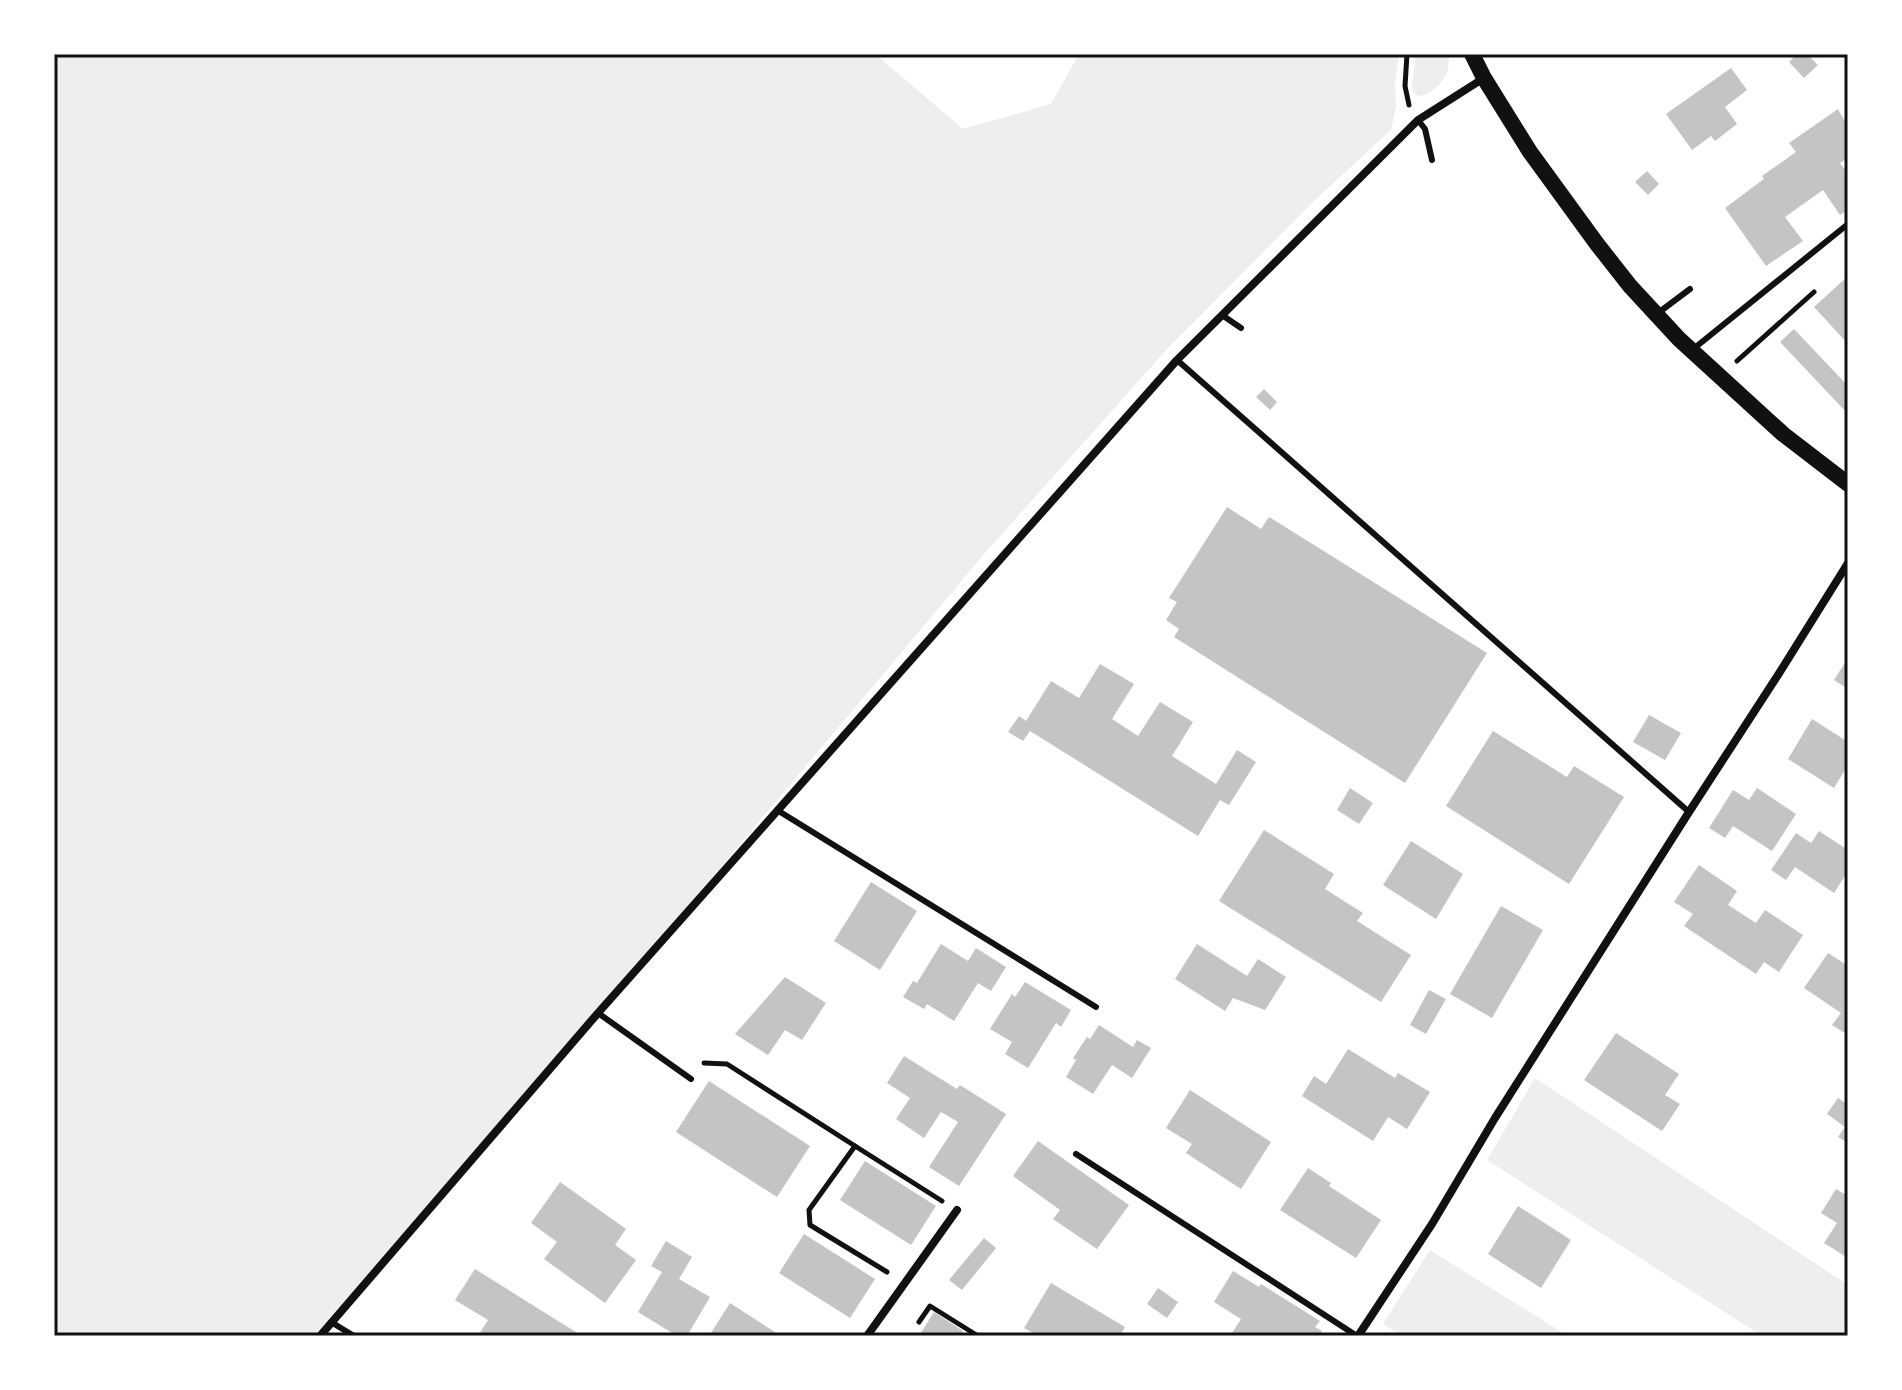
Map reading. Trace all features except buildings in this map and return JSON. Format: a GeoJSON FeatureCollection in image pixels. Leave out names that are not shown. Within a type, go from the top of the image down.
{"type":"FeatureCollection","features":[{"type":"Feature","properties":{"kind":"main road"},"geometry":{"type":"LineString","coordinates":[[1472,54],[1530,152],[1597,244],[1656,315],[1783,434],[1848,484]]}},
{"type":"Feature","properties":{"kind":"street"},"geometry":{"type":"LineString","coordinates":[[320,1336],[598,1013],[1177,360],[1418,120],[1484,78]]}},
{"type":"Feature","properties":{"kind":"street"},"geometry":{"type":"LineString","coordinates":[[1358,1336],[1432,1224],[1495,1118],[1848,563]]}},
{"type":"Feature","properties":{"kind":"street"},"geometry":{"type":"LineString","coordinates":[[867,1336],[957,1210]]}},
{"type":"Feature","properties":{"kind":"lane"},"geometry":{"type":"LineString","coordinates":[[1418,120],[1425,129],[1432,160]]}},
{"type":"Feature","properties":{"kind":"lane"},"geometry":{"type":"LineString","coordinates":[[1691,350],[1848,224]]}},
{"type":"Feature","properties":{"kind":"lane"},"geometry":{"type":"LineString","coordinates":[[1656,315],[1690,289]]}},
{"type":"Feature","properties":{"kind":"lane"},"geometry":{"type":"LineString","coordinates":[[1222,315],[1241,328]]}},
{"type":"Feature","properties":{"kind":"lane"},"geometry":{"type":"LineString","coordinates":[[1177,360],[1689,812]]}},
{"type":"Feature","properties":{"kind":"lane"},"geometry":{"type":"LineString","coordinates":[[777,810],[1096,1007]]}},
{"type":"Feature","properties":{"kind":"lane"},"geometry":{"type":"LineString","coordinates":[[598,1013],[691,1079]]}},
{"type":"Feature","properties":{"kind":"lane"},"geometry":{"type":"LineString","coordinates":[[1076,1154],[1358,1336]]}},
{"type":"Feature","properties":{"kind":"lane"},"geometry":{"type":"LineString","coordinates":[[331,1322],[354,1336]]}},
{"type":"Feature","properties":{"kind":"path"},"geometry":{"type":"LineString","coordinates":[[1407,54],[1406,99],[1418,120]]}},
{"type":"Feature","properties":{"kind":"path"},"geometry":{"type":"LineString","coordinates":[[1736,363],[1814,292]]}},
{"type":"Feature","properties":{"kind":"path"},"geometry":{"type":"LineString","coordinates":[[691,1079],[701,1063],[727,1064],[957,1210]]}},
{"type":"Feature","properties":{"kind":"path"},"geometry":{"type":"LineString","coordinates":[[855,1146],[809,1210],[810,1225],[905,1283]]}},
{"type":"Feature","properties":{"kind":"path"},"geometry":{"type":"LineString","coordinates":[[919,1322],[930,1306],[978,1336]]}},
{"type":"Feature","properties":{"kind":"shaded area"},"geometry":{"type":"Polygon","coordinates":[[[54,54],[875,54],[963,129],[1051,104],[1079,54],[1399,54],[1396,107],[1391,130],[1316,199],[1168,348],[985,553],[598,1013],[320,1336],[54,1336],[54,54]]]}},
{"type":"Feature","properties":{"kind":"shaded area"},"geometry":{"type":"Polygon","coordinates":[[[1416,54],[1448,54],[1449,61],[1446,75],[1437,87],[1418,96],[1413,92],[1412,84],[1416,54]]]}},
{"type":"Feature","properties":{"kind":"shaded area"},"geometry":{"type":"Polygon","coordinates":[[[1535,1078],[1848,1285],[1848,1336],[1762,1336],[1487,1160],[1535,1078]]]}},
{"type":"Feature","properties":{"kind":"shaded area"},"geometry":{"type":"Polygon","coordinates":[[[1430,1250],[1568,1336],[1402,1336],[1383,1324],[1430,1250]]]}}]}
